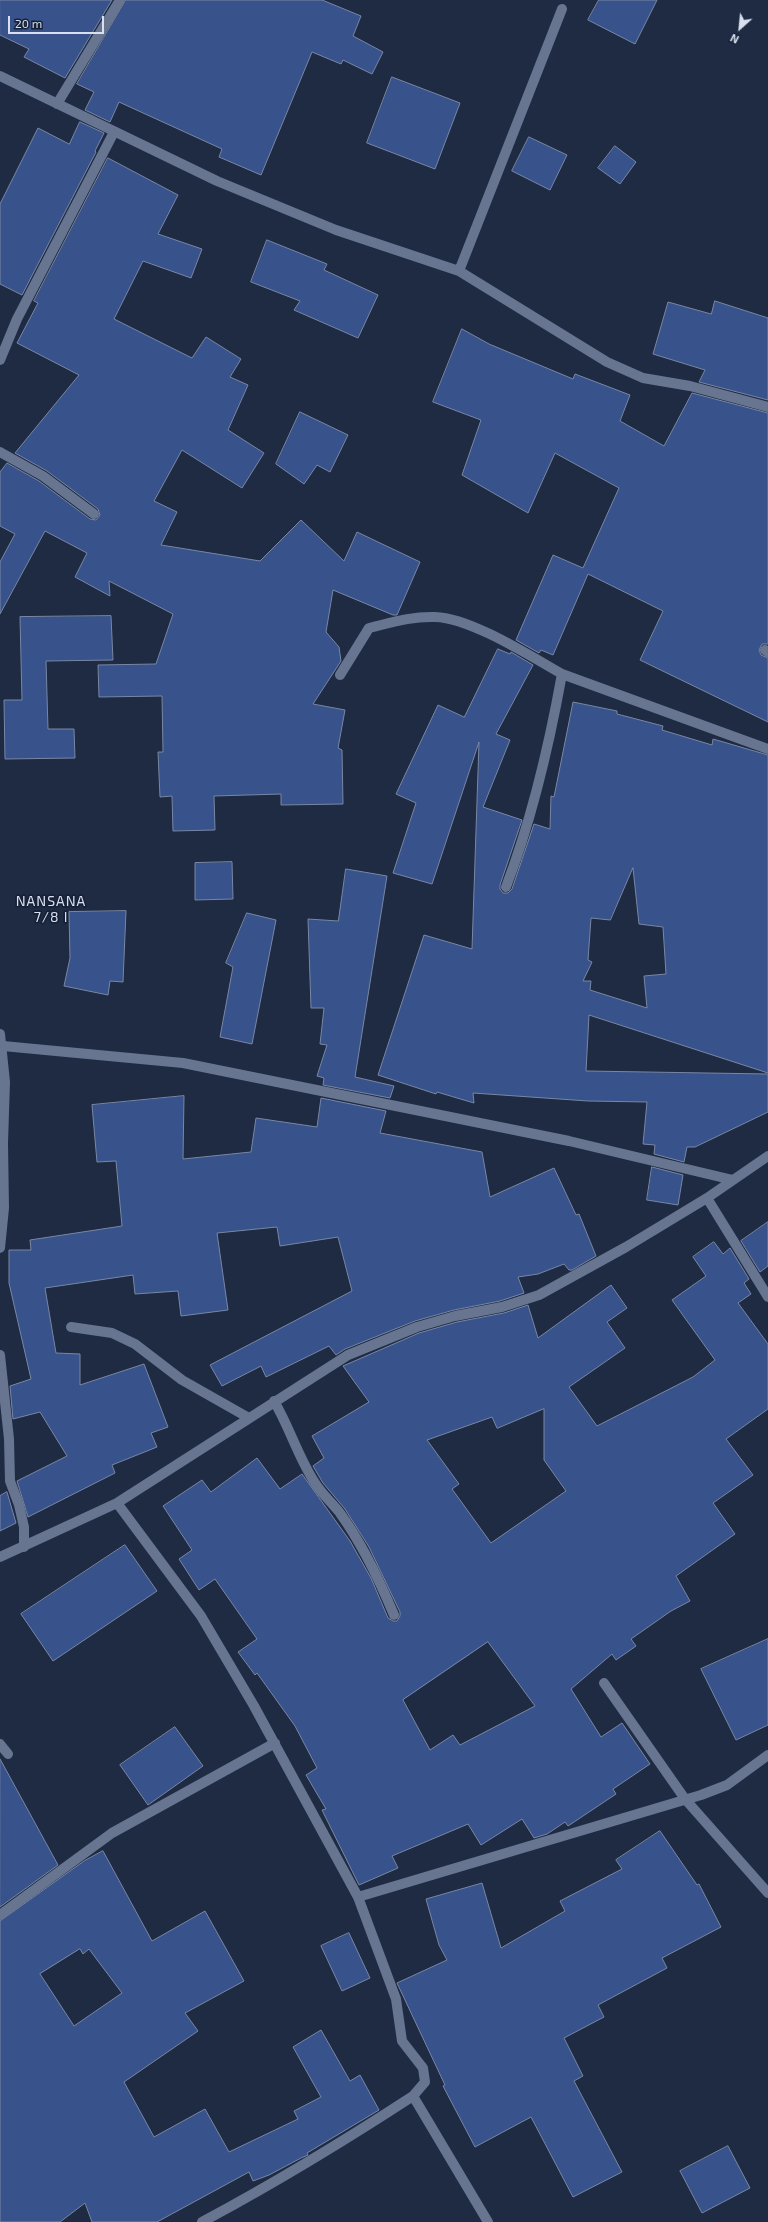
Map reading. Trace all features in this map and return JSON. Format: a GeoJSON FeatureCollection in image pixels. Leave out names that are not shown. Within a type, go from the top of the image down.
{"type":"FeatureCollection","features":[{"type":"Feature","properties":{"kind":"street"},"geometry":{"type":"LineString","coordinates":[[57,104],[120,0]]}},
{"type":"Feature","properties":{"kind":"street"},"geometry":{"type":"LineString","coordinates":[[459,272],[562,9]]}},
{"type":"Feature","properties":{"kind":"street"},"geometry":{"type":"LineString","coordinates":[[0,76],[216,181],[329,227],[459,272],[607,362],[636,375],[768,407]]}},
{"type":"Feature","properties":{"kind":"street"},"geometry":{"type":"LineString","coordinates":[[0,360],[17,319],[114,132]]}},
{"type":"Feature","properties":{"kind":"street"},"geometry":{"type":"LineString","coordinates":[[0,452],[43,476],[94,514]]}},
{"type":"Feature","properties":{"kind":"street"},"geometry":{"type":"LineString","coordinates":[[340,675],[369,628],[418,617],[436,616],[480,630],[562,674],[768,749]]}},
{"type":"Feature","properties":{"kind":"street"},"geometry":{"type":"LineString","coordinates":[[506,887],[538,785],[554,719],[562,674]]}},
{"type":"Feature","properties":{"kind":"street"},"geometry":{"type":"LineString","coordinates":[[0,1034],[3,1046],[5,1082],[2,1160],[4,1208],[0,1248]]}},
{"type":"Feature","properties":{"kind":"street"},"geometry":{"type":"LineString","coordinates":[[3,1046],[183,1063],[569,1140],[733,1180]]}},
{"type":"Feature","properties":{"kind":"street"},"geometry":{"type":"LineString","coordinates":[[0,1558],[116,1503],[348,1355],[380,1341],[436,1322],[502,1307],[539,1295],[626,1247],[707,1198],[768,1156]]}},
{"type":"Feature","properties":{"kind":"street"},"geometry":{"type":"LineString","coordinates":[[707,1198],[768,1297]]}},
{"type":"Feature","properties":{"kind":"street"},"geometry":{"type":"LineString","coordinates":[[71,1327],[112,1334],[136,1344],[182,1380],[249,1418]]}},
{"type":"Feature","properties":{"kind":"street"},"geometry":{"type":"LineString","coordinates":[[0,1356],[9,1439],[10,1481],[22,1520],[24,1547]]}},
{"type":"Feature","properties":{"kind":"street"},"geometry":{"type":"LineString","coordinates":[[274,1401],[284,1418],[292,1440],[315,1484],[340,1514],[375,1570],[394,1615]]}},
{"type":"Feature","properties":{"kind":"street"},"geometry":{"type":"LineString","coordinates":[[116,1503],[201,1616],[275,1743],[358,1897],[396,1999],[402,2041],[423,2068],[426,2082],[414,2096],[314,2160],[202,2222]]}},
{"type":"Feature","properties":{"kind":"street"},"geometry":{"type":"LineString","coordinates":[[604,1683],[685,1799],[768,1893]]}},
{"type":"Feature","properties":{"kind":"street"},"geometry":{"type":"LineString","coordinates":[[0,1915],[112,1833],[275,1743]]}},
{"type":"Feature","properties":{"kind":"street"},"geometry":{"type":"LineString","coordinates":[[0,1744],[8,1754]]}},
{"type":"Feature","properties":{"kind":"street"},"geometry":{"type":"LineString","coordinates":[[358,1897],[701,1795],[726,1785],[768,1754]]}},
{"type":"Feature","properties":{"kind":"street"},"geometry":{"type":"LineString","coordinates":[[414,2096],[488,2222]]}},
{"type":"Feature","properties":{"kind":"building"},"geometry":{"type":"Polygon","coordinates":[[[0,0],[112,0],[65,78],[24,57],[29,49],[0,35],[0,0]]]}},
{"type":"Feature","properties":{"kind":"building"},"geometry":{"type":"Polygon","coordinates":[[[126,0],[322,0],[361,16],[353,36],[383,52],[372,74],[343,60],[341,64],[312,52],[261,175],[219,157],[222,149],[119,102],[110,122],[85,110],[94,92],[77,84],[126,0]]]}},
{"type":"Feature","properties":{"kind":"building"},"geometry":{"type":"Polygon","coordinates":[[[599,0],[657,0],[635,44],[588,20],[599,0]]]}},
{"type":"Feature","properties":{"kind":"building"},"geometry":{"type":"Polygon","coordinates":[[[392,77],[460,103],[435,169],[367,143],[392,77]]]}},
{"type":"Feature","properties":{"kind":"building"},"geometry":{"type":"Polygon","coordinates":[[[80,122],[104,133],[95,151],[96,152],[22,295],[0,284],[0,204],[38,128],[69,144],[80,122]]]}},
{"type":"Feature","properties":{"kind":"building"},"geometry":{"type":"Polygon","coordinates":[[[529,137],[567,155],[550,190],[512,171],[529,137]]]}},
{"type":"Feature","properties":{"kind":"building"},"geometry":{"type":"Polygon","coordinates":[[[615,146],[636,162],[620,184],[598,168],[615,146]]]}},
{"type":"Feature","properties":{"kind":"building"},"geometry":{"type":"Polygon","coordinates":[[[108,158],[178,195],[158,234],[202,249],[191,278],[143,261],[114,319],[192,358],[206,337],[241,359],[230,377],[248,385],[228,430],[264,453],[242,488],[182,450],[154,501],[177,512],[161,545],[260,561],[301,520],[344,561],[357,532],[420,562],[397,615],[393,615],[333,590],[326,632],[339,647],[341,661],[313,704],[345,710],[338,748],[342,750],[343,804],[281,805],[281,794],[214,796],[215,830],[173,831],[172,796],[160,797],[158,752],[163,752],[162,696],[99,697],[98,665],[156,664],[173,614],[109,581],[110,596],[75,577],[87,553],[45,531],[0,614],[0,562],[15,534],[0,526],[0,472],[7,463],[39,481],[90,519],[96,520],[100,515],[98,509],[47,471],[15,453],[79,375],[17,343],[38,303],[34,301],[108,158]]]}},
{"type":"Feature","properties":{"kind":"building"},"geometry":{"type":"Polygon","coordinates":[[[267,240],[327,264],[324,270],[378,295],[358,338],[294,310],[300,301],[251,282],[267,240]]]}},
{"type":"Feature","properties":{"kind":"building"},"geometry":{"type":"Polygon","coordinates":[[[715,301],[768,318],[768,400],[699,382],[705,370],[653,354],[668,302],[711,314],[715,301]]]}},
{"type":"Feature","properties":{"kind":"building"},"geometry":{"type":"Polygon","coordinates":[[[462,329],[489,344],[573,379],[575,374],[630,395],[620,421],[664,446],[692,393],[768,413],[768,644],[762,644],[759,650],[761,655],[768,658],[768,722],[640,660],[663,611],[588,574],[553,655],[541,650],[539,653],[516,640],[553,555],[583,568],[619,488],[555,453],[528,513],[462,475],[481,420],[433,402],[462,329]]]}},
{"type":"Feature","properties":{"kind":"building"},"geometry":{"type":"Polygon","coordinates":[[[300,412],[348,435],[330,472],[317,465],[304,484],[276,464],[300,412]]]}},
{"type":"Feature","properties":{"kind":"building"},"geometry":{"type":"Polygon","coordinates":[[[111,616],[113,660],[46,661],[48,729],[74,729],[75,758],[5,759],[4,700],[22,700],[20,617],[111,616]]]}},
{"type":"Feature","properties":{"kind":"building"},"geometry":{"type":"Polygon","coordinates":[[[498,649],[510,654],[511,652],[533,665],[496,734],[510,740],[483,807],[522,820],[500,885],[500,889],[503,893],[508,893],[512,889],[534,824],[550,829],[551,796],[554,797],[573,702],[617,711],[617,714],[663,726],[662,730],[712,745],[713,739],[768,755],[768,1073],[589,1015],[586,1071],[768,1074],[768,1112],[695,1147],[687,1147],[684,1162],[654,1154],[655,1145],[643,1144],[647,1102],[588,1101],[473,1093],[474,1103],[437,1092],[436,1094],[378,1075],[424,935],[472,949],[479,742],[432,884],[393,873],[416,803],[396,794],[438,705],[464,717],[498,649]],[[633,868],[610,920],[591,918],[588,960],[592,962],[583,981],[591,981],[590,990],[647,1008],[644,976],[666,974],[663,927],[639,924],[633,868]]]}},
{"type":"Feature","properties":{"kind":"building"},"geometry":{"type":"Polygon","coordinates":[[[232,862],[233,899],[195,900],[195,863],[232,862]]]}},
{"type":"Feature","properties":{"kind":"building"},"geometry":{"type":"Polygon","coordinates":[[[346,869],[387,876],[355,1077],[394,1086],[390,1098],[323,1085],[324,1078],[317,1076],[327,1045],[320,1044],[324,1008],[311,1008],[308,919],[338,921],[346,869]]]}},
{"type":"Feature","properties":{"kind":"building"},"geometry":{"type":"Polygon","coordinates":[[[126,911],[123,982],[110,981],[108,995],[64,986],[70,958],[69,912],[126,911]]]}},
{"type":"Feature","properties":{"kind":"building"},"geometry":{"type":"Polygon","coordinates":[[[247,913],[276,920],[252,1044],[220,1037],[233,967],[226,963],[247,913]]]}},
{"type":"Feature","properties":{"kind":"building"},"geometry":{"type":"Polygon","coordinates":[[[184,1096],[183,1159],[251,1152],[256,1118],[317,1127],[321,1098],[386,1111],[380,1133],[482,1152],[490,1197],[554,1168],[576,1215],[579,1214],[596,1256],[572,1270],[569,1270],[564,1264],[538,1274],[518,1277],[524,1293],[500,1301],[454,1310],[415,1321],[345,1349],[336,1355],[329,1346],[266,1377],[261,1366],[222,1386],[210,1365],[352,1291],[338,1237],[280,1246],[277,1227],[217,1233],[228,1310],[181,1316],[178,1291],[135,1294],[133,1275],[45,1288],[56,1353],[80,1354],[80,1385],[144,1364],[168,1427],[151,1433],[157,1447],[112,1465],[115,1473],[28,1517],[17,1481],[67,1456],[40,1412],[13,1419],[10,1386],[31,1379],[9,1283],[9,1250],[31,1250],[30,1240],[122,1226],[116,1161],[97,1162],[92,1105],[184,1096]]]}},
{"type":"Feature","properties":{"kind":"building"},"geometry":{"type":"Polygon","coordinates":[[[652,1167],[683,1175],[678,1205],[647,1200],[652,1167]]]}},
{"type":"Feature","properties":{"kind":"building"},"geometry":{"type":"Polygon","coordinates":[[[768,1222],[768,1266],[760,1272],[741,1241],[768,1222]]]}},
{"type":"Feature","properties":{"kind":"building"},"geometry":{"type":"Polygon","coordinates":[[[714,1242],[723,1254],[730,1248],[749,1279],[744,1283],[751,1294],[738,1303],[768,1344],[768,1409],[726,1439],[753,1475],[713,1503],[735,1534],[676,1576],[690,1601],[671,1611],[631,1639],[636,1646],[616,1660],[612,1654],[571,1689],[601,1737],[622,1723],[650,1764],[613,1789],[616,1794],[568,1826],[565,1822],[547,1834],[534,1838],[522,1819],[481,1845],[468,1824],[392,1856],[398,1868],[359,1885],[322,1810],[326,1809],[306,1775],[317,1768],[295,1726],[257,1673],[255,1675],[238,1652],[257,1639],[215,1579],[199,1590],[179,1559],[192,1550],[163,1506],[202,1480],[211,1492],[257,1458],[280,1489],[302,1474],[350,1541],[371,1578],[388,1618],[393,1621],[397,1621],[400,1616],[400,1612],[369,1547],[345,1509],[323,1483],[313,1466],[324,1458],[312,1436],[369,1402],[343,1366],[419,1333],[457,1322],[504,1313],[528,1305],[538,1338],[611,1285],[627,1308],[607,1322],[625,1348],[569,1387],[597,1426],[693,1377],[715,1360],[672,1300],[706,1276],[693,1257],[714,1242]],[[544,1409],[497,1428],[492,1417],[427,1440],[459,1484],[452,1489],[491,1543],[566,1491],[544,1460],[544,1409]],[[488,1642],[403,1700],[430,1750],[453,1735],[460,1745],[535,1706],[488,1642]]]}},
{"type":"Feature","properties":{"kind":"building"},"geometry":{"type":"Polygon","coordinates":[[[7,1492],[16,1523],[0,1531],[0,1496],[7,1492]]]}},
{"type":"Feature","properties":{"kind":"building"},"geometry":{"type":"Polygon","coordinates":[[[125,1545],[157,1591],[53,1661],[21,1614],[125,1545]]]}},
{"type":"Feature","properties":{"kind":"building"},"geometry":{"type":"Polygon","coordinates":[[[768,1639],[768,1725],[736,1740],[701,1669],[768,1639]]]}},
{"type":"Feature","properties":{"kind":"building"},"geometry":{"type":"Polygon","coordinates":[[[175,1727],[203,1766],[148,1805],[120,1765],[175,1727]]]}},
{"type":"Feature","properties":{"kind":"building"},"geometry":{"type":"Polygon","coordinates":[[[0,1759],[58,1865],[0,1907],[0,1759]]]}},
{"type":"Feature","properties":{"kind":"building"},"geometry":{"type":"Polygon","coordinates":[[[660,1831],[697,1885],[699,1884],[721,1927],[662,1958],[667,1968],[598,2005],[604,2017],[564,2038],[583,2076],[574,2081],[622,2172],[573,2197],[531,2117],[475,2147],[443,2086],[445,2085],[397,1983],[447,1960],[439,1945],[426,1899],[482,1883],[501,1948],[565,1911],[560,1901],[622,1869],[616,1860],[660,1831]]]}},
{"type":"Feature","properties":{"kind":"building"},"geometry":{"type":"Polygon","coordinates":[[[103,1851],[152,1941],[205,1911],[244,1981],[185,2013],[198,2031],[124,2082],[154,2137],[205,2109],[229,2152],[298,2119],[294,2111],[321,2097],[293,2047],[321,2030],[350,2081],[360,2075],[379,2110],[307,2153],[308,2155],[269,2175],[253,2181],[249,2172],[157,2222],[92,2222],[85,2203],[60,2222],[0,2222],[0,1921],[84,1861],[103,1851]],[[80,1949],[40,1974],[74,2026],[122,1993],[89,1949],[83,1954],[80,1949]]]}},
{"type":"Feature","properties":{"kind":"building"},"geometry":{"type":"Polygon","coordinates":[[[349,1933],[370,1978],[342,1991],[321,1946],[349,1933]]]}},
{"type":"Feature","properties":{"kind":"building"},"geometry":{"type":"Polygon","coordinates":[[[728,2146],[750,2188],[702,2213],[680,2171],[728,2146]]]}},
{"type":"Feature","properties":{"kind":"district","name":"NANSANA 7/8 I"},"geometry":{"type":"Point","coordinates":[51,910]}}]}
